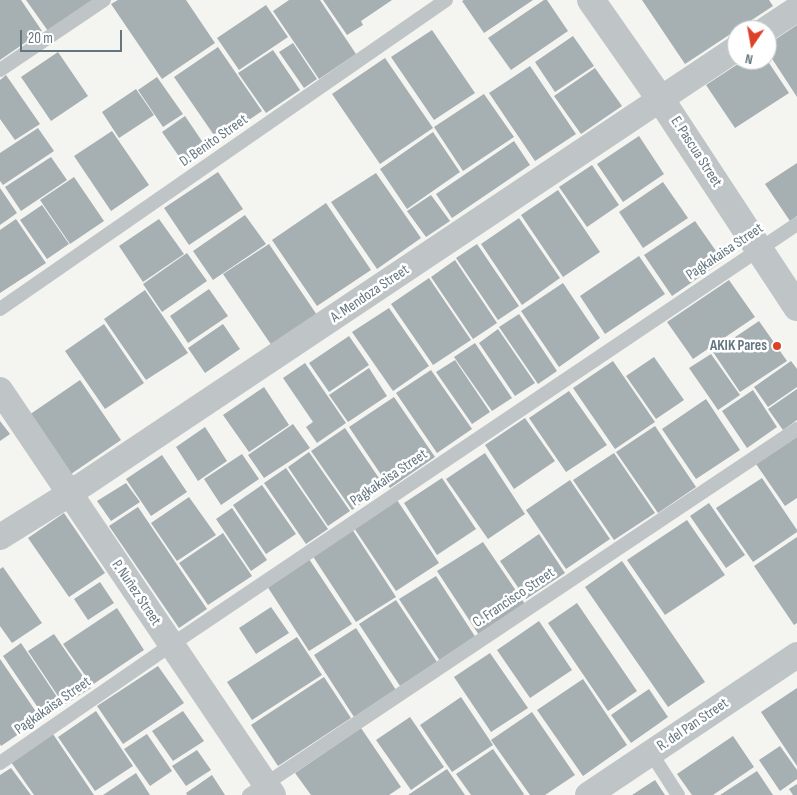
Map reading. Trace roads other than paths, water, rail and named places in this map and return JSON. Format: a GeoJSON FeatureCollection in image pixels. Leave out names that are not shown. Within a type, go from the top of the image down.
{"type":"FeatureCollection","features":[{"type":"Feature","properties":{"kind":"street","name":"E. Pascua Street"},"geometry":{"type":"LineString","coordinates":[[591,0],[661,100],[797,307]]}},
{"type":"Feature","properties":{"kind":"street"},"geometry":{"type":"LineString","coordinates":[[777,22],[797,9]]}},
{"type":"Feature","properties":{"kind":"street","name":"A. Mendoza Street"},"geometry":{"type":"LineString","coordinates":[[0,537],[69,494],[727,55]]}},
{"type":"Feature","properties":{"kind":"street","name":"P. Nuñez Street"},"geometry":{"type":"LineString","coordinates":[[0,390],[171,644],[263,791]]}},
{"type":"Feature","properties":{"kind":"street","name":"R. del Pan Street"},"geometry":{"type":"LineString","coordinates":[[588,795],[795,660]]}},
{"type":"Feature","properties":{"kind":"lane"},"geometry":{"type":"LineString","coordinates":[[0,70],[104,0]]}},
{"type":"Feature","properties":{"kind":"lane","name":"D. Benito Street"},"geometry":{"type":"LineString","coordinates":[[0,309],[446,0]]}},
{"type":"Feature","properties":{"kind":"lane","name":"Pagkakaisa Street"},"geometry":{"type":"LineString","coordinates":[[0,763],[171,644],[797,224]]}},
{"type":"Feature","properties":{"kind":"lane","name":"C. Francisco Street"},"geometry":{"type":"LineString","coordinates":[[263,791],[797,429]]}},
{"type":"Feature","properties":{"kind":"lane"},"geometry":{"type":"LineString","coordinates":[[651,753],[678,795]]}},
{"type":"Feature","properties":{"kind":"place","name":"AKIK Pares"},"geometry":{"type":"Point","coordinates":[777,346]}}]}
